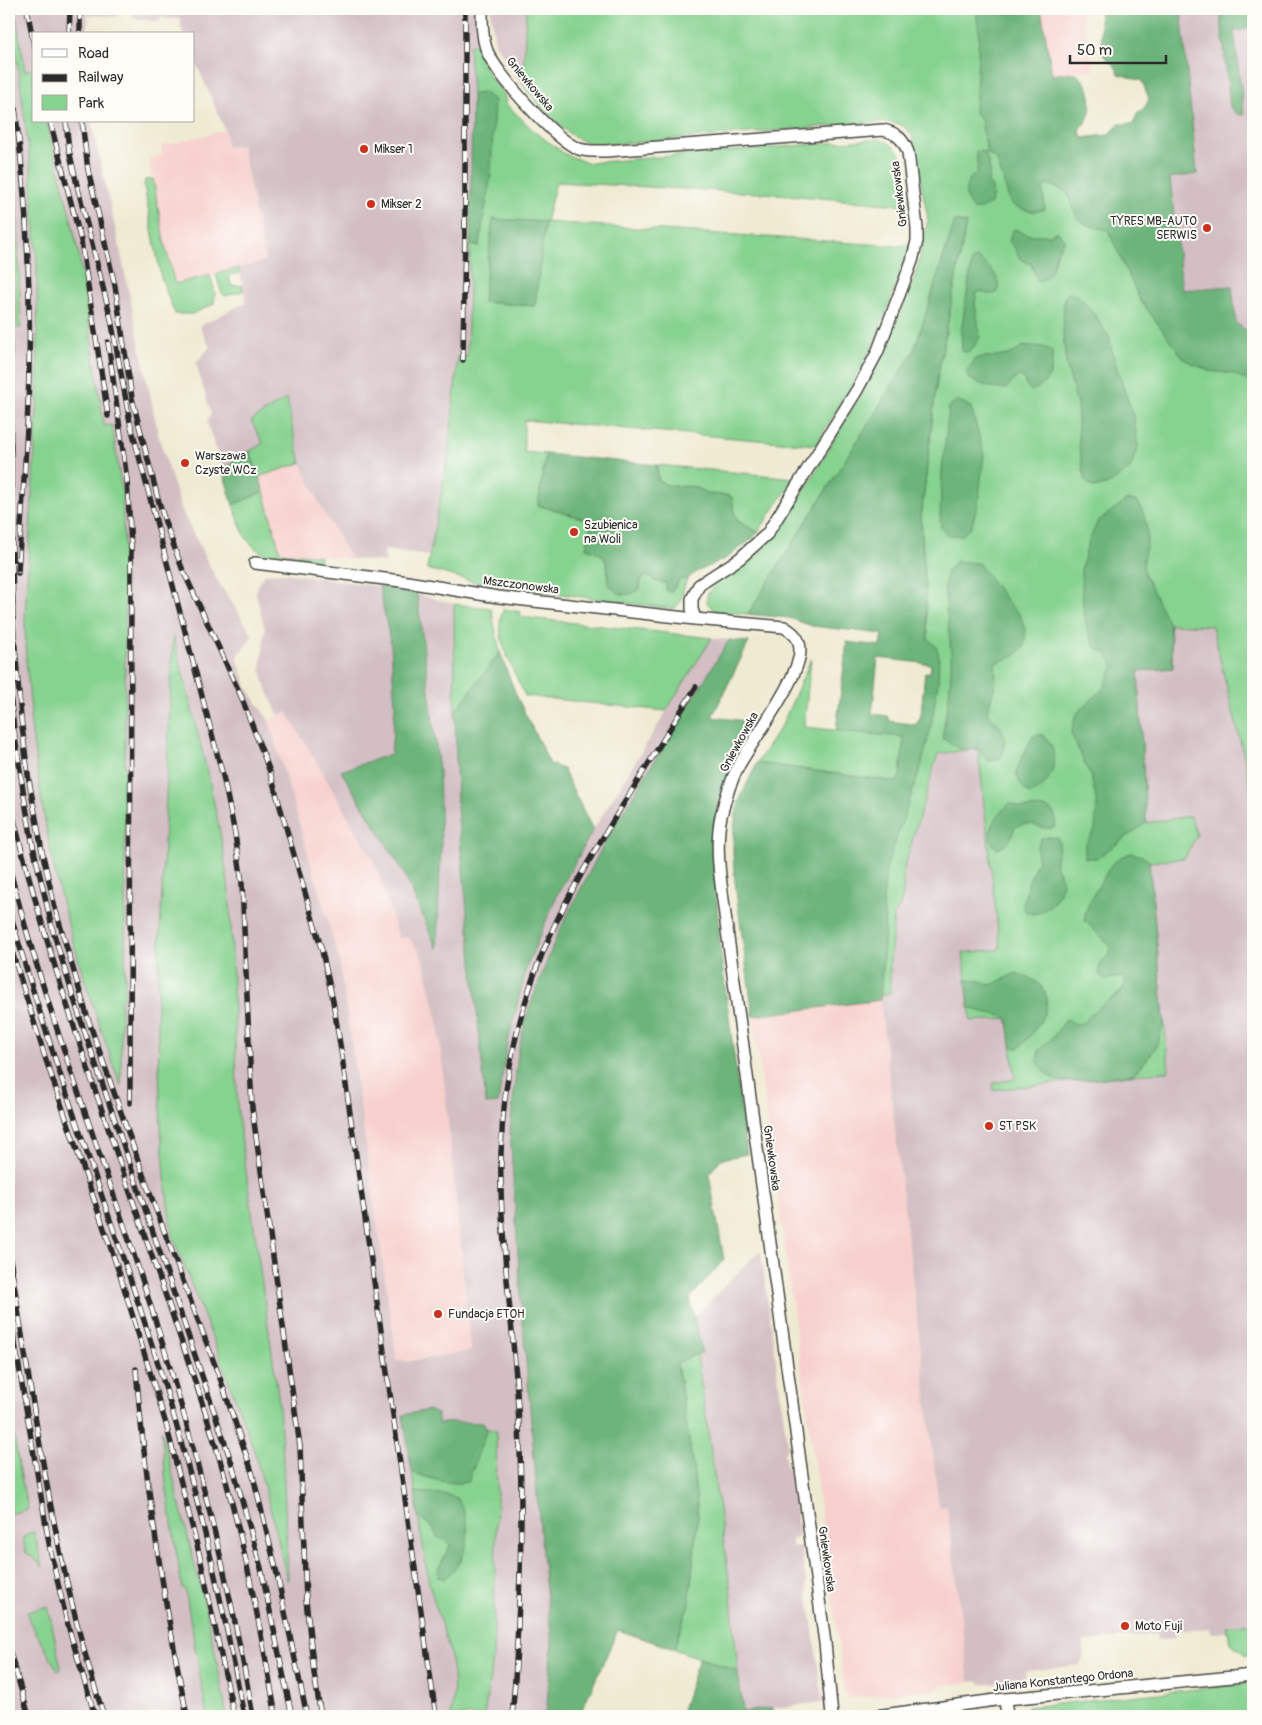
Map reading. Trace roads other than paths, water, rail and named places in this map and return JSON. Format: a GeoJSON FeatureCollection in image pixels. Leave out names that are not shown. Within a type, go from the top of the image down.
{"type":"FeatureCollection","features":[{"type":"Feature","properties":{"kind":"street","name":"Gniewkowska"},"geometry":{"type":"LineString","coordinates":[[482,9],[484,41],[490,57],[511,85],[555,134],[579,149],[606,151],[876,130],[892,132],[904,142],[908,152],[917,241],[900,295],[877,353],[852,398],[767,534],[739,559],[699,585],[692,599],[695,619]]}},
{"type":"Feature","properties":{"kind":"street","name":"Mszczonowska"},"geometry":{"type":"LineString","coordinates":[[255,562],[401,581],[498,597],[784,627]]}},
{"type":"Feature","properties":{"kind":"street","name":"Gniewkowska"},"geometry":{"type":"LineString","coordinates":[[784,627],[793,632],[797,637],[800,652],[798,662],[785,690],[738,767],[721,817],[719,859],[726,922],[825,1643],[832,1716]]}},
{"type":"Feature","properties":{"kind":"street","name":"Juliana Konstantego Ordona"},"geometry":{"type":"LineString","coordinates":[[875,1716],[1005,1699],[1253,1675]]}},
{"type":"Feature","properties":{"kind":"street"},"geometry":{"type":"LineString","coordinates":[[1005,1699],[1006,1716]]}},
{"type":"Feature","properties":{"kind":"railway"},"geometry":{"type":"LineString","coordinates":[[27,9],[32,35]]}},
{"type":"Feature","properties":{"kind":"railway"},"geometry":{"type":"LineString","coordinates":[[69,32],[70,9]]}},
{"type":"Feature","properties":{"kind":"railway"},"geometry":{"type":"LineString","coordinates":[[80,9],[80,32]]}},
{"type":"Feature","properties":{"kind":"railway"},"geometry":{"type":"LineString","coordinates":[[463,360],[465,9]]}},
{"type":"Feature","properties":{"kind":"railway"},"geometry":{"type":"LineString","coordinates":[[9,67],[23,179],[29,293],[27,420],[18,573]]}},
{"type":"Feature","properties":{"kind":"railway"},"geometry":{"type":"LineString","coordinates":[[50,122],[81,241],[108,416]]}},
{"type":"Feature","properties":{"kind":"railway"},"geometry":{"type":"LineString","coordinates":[[66,122],[69,150],[111,319],[130,422],[223,776],[235,834],[242,883],[252,1108],[300,1446],[306,1600],[321,1716]]}},
{"type":"Feature","properties":{"kind":"railway"},"geometry":{"type":"LineString","coordinates":[[82,122],[88,170],[115,286],[132,398],[157,495],[182,568],[241,696],[270,772],[322,951],[333,1001],[342,1057],[436,1716]]}},
{"type":"Feature","properties":{"kind":"railway"},"geometry":{"type":"LineString","coordinates":[[9,298],[13,623],[28,775],[42,851],[55,908],[88,1019],[146,1183],[221,1381],[252,1472],[275,1565],[307,1716]]}},
{"type":"Feature","properties":{"kind":"railway"},"geometry":{"type":"LineString","coordinates":[[108,342],[127,480],[131,546],[130,1103]]}},
{"type":"Feature","properties":{"kind":"railway"},"geometry":{"type":"LineString","coordinates":[[9,685],[24,796],[33,846],[53,931],[79,1015],[232,1464],[261,1568],[292,1716]]}},
{"type":"Feature","properties":{"kind":"railway"},"geometry":{"type":"LineString","coordinates":[[512,1716],[519,1603],[521,1497],[517,1392],[504,1243],[501,1184],[503,1115],[508,1076],[526,1000],[554,926],[592,856],[696,687]]}},
{"type":"Feature","properties":{"kind":"railway"},"geometry":{"type":"LineString","coordinates":[[9,799],[24,859],[59,978],[97,1096],[191,1369],[222,1467],[246,1560],[276,1716]]}},
{"type":"Feature","properties":{"kind":"railway"},"geometry":{"type":"LineString","coordinates":[[9,866],[41,978],[134,1255],[183,1410],[222,1562],[253,1716]]}},
{"type":"Feature","properties":{"kind":"railway"},"geometry":{"type":"LineString","coordinates":[[9,909],[44,1024],[141,1310],[172,1410],[207,1540],[244,1716]]}},
{"type":"Feature","properties":{"kind":"railway"},"geometry":{"type":"LineString","coordinates":[[9,942],[45,1057],[121,1278],[166,1424],[200,1557],[234,1716]]}},
{"type":"Feature","properties":{"kind":"railway"},"geometry":{"type":"LineString","coordinates":[[9,1252],[47,1486],[72,1602],[104,1716]]}},
{"type":"Feature","properties":{"kind":"railway"},"geometry":{"type":"LineString","coordinates":[[9,1308],[50,1549],[67,1622],[95,1716]]}},
{"type":"Feature","properties":{"kind":"railway"},"geometry":{"type":"LineString","coordinates":[[136,1369],[156,1543],[187,1716]]}},
{"type":"Feature","properties":{"kind":"railway"},"geometry":{"type":"LineString","coordinates":[[9,1649],[29,1716]]}},
{"type":"Feature","properties":{"kind":"place","name":"Mikser 1"},"geometry":{"type":"Point","coordinates":[364,149]}},
{"type":"Feature","properties":{"kind":"place","name":"Mikser 2"},"geometry":{"type":"Point","coordinates":[371,204]}},
{"type":"Feature","properties":{"kind":"place","name":"TYRES MB-AUTO SERWIS"},"geometry":{"type":"Point","coordinates":[1207,228]}},
{"type":"Feature","properties":{"kind":"place","name":"Warszawa Czyste WCz"},"geometry":{"type":"Point","coordinates":[185,463]}},
{"type":"Feature","properties":{"kind":"place","name":"Szubienica na Woli"},"geometry":{"type":"Point","coordinates":[574,532]}},
{"type":"Feature","properties":{"kind":"place","name":"ST PSK"},"geometry":{"type":"Point","coordinates":[989,1126]}},
{"type":"Feature","properties":{"kind":"place","name":"Fundacja ETOH"},"geometry":{"type":"Point","coordinates":[438,1314]}},
{"type":"Feature","properties":{"kind":"place","name":"Moto Fuji"},"geometry":{"type":"Point","coordinates":[1125,1626]}}]}
